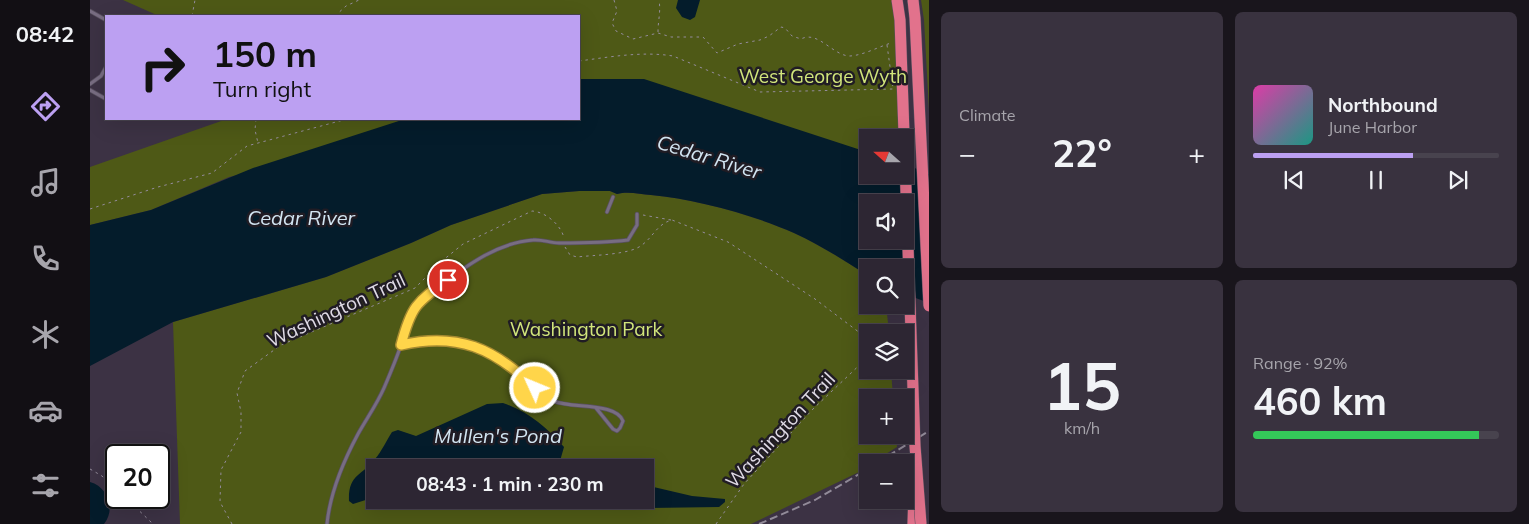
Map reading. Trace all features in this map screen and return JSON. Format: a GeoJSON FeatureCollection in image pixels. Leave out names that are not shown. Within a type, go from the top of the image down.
{"type":"FeatureCollection","features":[{"type":"Feature","properties":{"kind":"highway"},"geometry":{"type":"LineString","coordinates":[[897,0],[900,20],[906,150],[915,446],[914,524]]}},
{"type":"Feature","properties":{"kind":"highway"},"geometry":{"type":"LineString","coordinates":[[913,0],[929,306]]}},
{"type":"Feature","properties":{"kind":"highway"},"geometry":{"type":"LineString","coordinates":[[915,446],[921,524]]}},
{"type":"Feature","properties":{"kind":"lane"},"geometry":{"type":"LineString","coordinates":[[90,11],[105,19]]}},
{"type":"Feature","properties":{"kind":"lane"},"geometry":{"type":"LineString","coordinates":[[90,84],[101,76],[105,69]]}},
{"type":"Feature","properties":{"kind":"lane"},"geometry":{"type":"LineString","coordinates":[[90,90],[105,98]]}},
{"type":"Feature","properties":{"kind":"lane"},"geometry":{"type":"LineString","coordinates":[[607,212],[613,196]]}},
{"type":"Feature","properties":{"kind":"lane"},"geometry":{"type":"LineString","coordinates":[[327,524],[340,472],[358,434],[377,404],[401,345],[407,320],[415,305],[423,297],[491,252],[512,243],[535,239],[565,243],[610,243],[628,240],[636,225],[637,214]]}},
{"type":"Feature","properties":{"kind":"lane"},"geometry":{"type":"LineString","coordinates":[[401,345],[421,340],[448,340],[493,353],[515,368],[549,399],[572,406],[606,408],[616,412],[623,421],[620,428],[616,431],[613,430],[596,408]]}},
{"type":"Feature","properties":{"kind":"path"},"geometry":{"type":"LineString","coordinates":[[192,15],[194,0]]}},
{"type":"Feature","properties":{"kind":"path"},"geometry":{"type":"LineString","coordinates":[[336,15],[346,6],[359,0]]}},
{"type":"Feature","properties":{"kind":"path"},"geometry":{"type":"LineString","coordinates":[[614,0],[618,11],[612,23],[616,30],[633,39],[658,33],[671,36],[703,37],[717,53],[738,44],[760,40],[781,27],[785,28],[792,36],[801,38],[806,36],[816,37],[822,44],[848,56],[883,48],[895,41]]}},
{"type":"Feature","properties":{"kind":"path"},"geometry":{"type":"LineString","coordinates":[[658,33],[657,24],[661,9],[659,0]]}},
{"type":"Feature","properties":{"kind":"path"},"geometry":{"type":"LineString","coordinates":[[580,61],[638,54],[663,54],[673,56],[760,92],[893,89],[887,44]]}},
{"type":"Feature","properties":{"kind":"path"},"geometry":{"type":"LineString","coordinates":[[256,120],[255,130],[258,143]]}},
{"type":"Feature","properties":{"kind":"path"},"geometry":{"type":"LineString","coordinates":[[90,209],[158,186],[212,173],[235,153],[247,146],[342,120]]}},
{"type":"Feature","properties":{"kind":"path","name":"Washington Trail"},"geometry":{"type":"LineString","coordinates":[[232,524],[220,502],[221,470],[240,432],[241,412],[237,394],[245,371],[281,346],[415,288],[462,244],[532,212],[539,212],[552,220],[562,231],[566,250],[570,255],[577,257],[631,250],[642,245],[658,226],[672,220]]}},
{"type":"Feature","properties":{"kind":"path"},"geometry":{"type":"LineString","coordinates":[[637,214],[672,220],[728,242],[815,299],[859,333]]}},
{"type":"Feature","properties":{"kind":"path","name":"Washington Trail"},"geometry":{"type":"LineString","coordinates":[[716,524],[744,484],[812,410],[859,366]]}},
{"type":"Feature","properties":{"kind":"path"},"geometry":{"type":"LineString","coordinates":[[90,469],[105,479]]}},
{"type":"Feature","properties":{"kind":"path"},"geometry":{"type":"LineString","coordinates":[[137,509],[153,524]]}},
{"type":"Feature","properties":{"kind":"green space","name":"West George Wyth"},"geometry":{"type":"Polygon","coordinates":[[[123,0],[896,0],[901,44],[905,129],[859,129],[859,169],[701,113],[580,110],[580,15],[157,15],[123,0]]]}},
{"type":"Feature","properties":{"kind":"green space"},"geometry":{"type":"Polygon","coordinates":[[[921,0],[929,0],[929,110],[924,20],[921,0]]]}},
{"type":"Feature","properties":{"kind":"green space"},"geometry":{"type":"Polygon","coordinates":[[[224,120],[483,120],[229,177],[151,210],[90,225],[90,167],[224,120]]]}},
{"type":"Feature","properties":{"kind":"green space","name":"Washington Park"},"geometry":{"type":"Polygon","coordinates":[[[610,191],[617,194],[629,193],[686,200],[761,220],[794,233],[859,270],[859,314],[887,314],[888,324],[859,324],[859,379],[892,379],[892,389],[859,389],[859,444],[897,444],[897,447],[886,454],[859,454],[859,472],[857,473],[751,524],[180,524],[173,322],[326,277],[451,225],[542,194],[610,191]]]}},
{"type":"Feature","properties":{"kind":"water"},"geometry":{"type":"Polygon","coordinates":[[[678,0],[700,0],[695,17],[690,20],[682,17],[676,8],[678,0]]]}},
{"type":"Feature","properties":{"kind":"water","name":"Cedar River"},"geometry":{"type":"Polygon","coordinates":[[[580,79],[644,79],[859,149],[859,184],[914,184],[914,168],[929,174],[929,303],[914,297],[914,259],[859,259],[859,270],[804,238],[778,226],[743,214],[668,197],[634,193],[617,194],[610,191],[579,191],[542,194],[451,225],[326,277],[173,322],[90,366],[90,225],[151,210],[253,168],[402,120],[580,120],[580,79]]]}},
{"type":"Feature","properties":{"kind":"water","name":"Mullen's Pond"},"geometry":{"type":"Polygon","coordinates":[[[503,403],[521,411],[544,427],[564,447],[561,459],[375,459],[392,432],[398,430],[416,436],[487,404],[503,403]]]}},
{"type":"Feature","properties":{"kind":"water","name":"Mullen's Pond"},"geometry":{"type":"Polygon","coordinates":[[[366,468],[366,500],[353,504],[349,501],[349,492],[353,480],[366,468]]]}},
{"type":"Feature","properties":{"kind":"water"},"geometry":{"type":"Polygon","coordinates":[[[90,482],[105,493],[105,509],[109,509],[108,518],[104,524],[90,524],[90,482]]]}},
{"type":"Feature","properties":{"kind":"water"},"geometry":{"type":"Polygon","coordinates":[[[654,487],[692,496],[725,499],[725,502],[719,507],[654,508],[654,487]]]}},
{"type":"Feature","properties":{"kind":"railway"},"geometry":{"type":"LineString","coordinates":[[891,454],[929,431]]}},
{"type":"Feature","properties":{"kind":"railway"},"geometry":{"type":"LineString","coordinates":[[759,524],[815,500],[859,474]]}},
{"type":"Feature","properties":{"kind":"route"},"geometry":{"type":"LineString","coordinates":[[448,280],[423,297],[415,305],[407,320],[401,345],[421,340],[448,340],[476,347],[493,353],[515,368],[535,388]]}}]}
